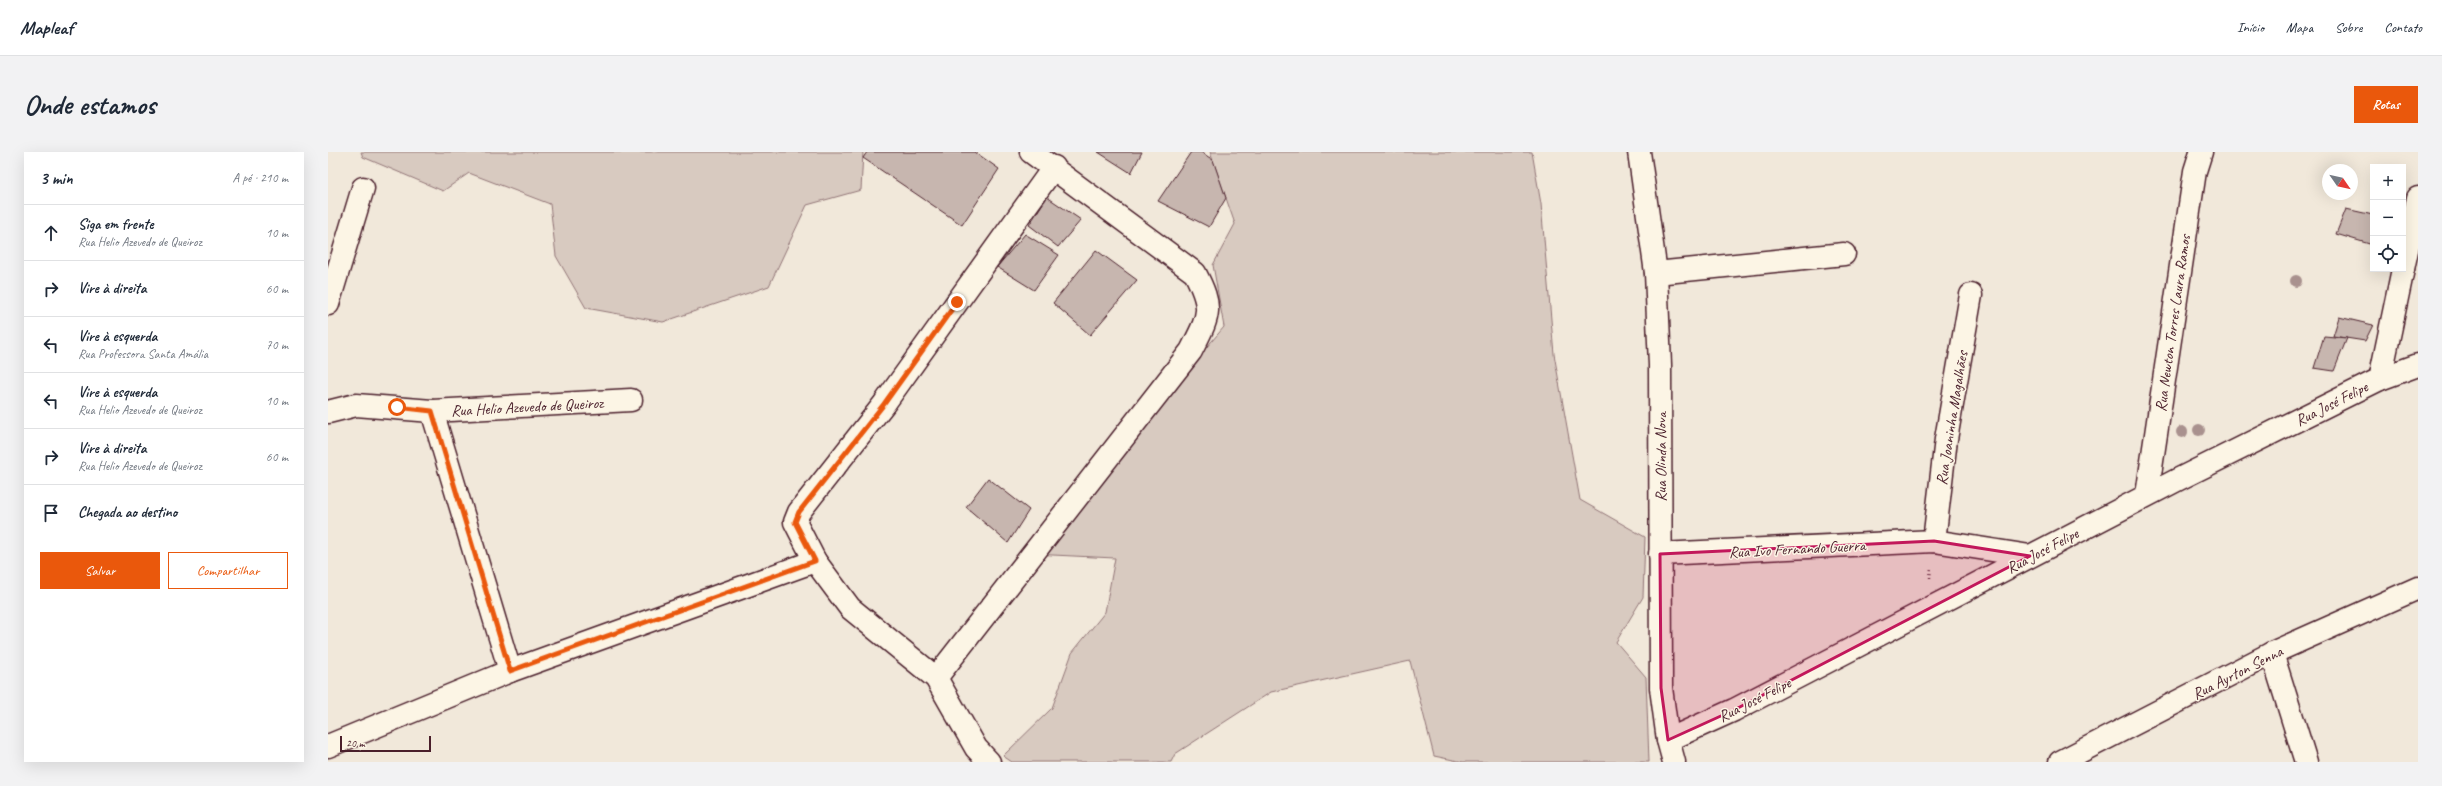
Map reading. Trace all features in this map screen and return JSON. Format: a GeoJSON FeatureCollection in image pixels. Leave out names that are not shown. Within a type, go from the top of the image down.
{"type":"FeatureCollection","features":[{"type":"Feature","properties":{"kind":"street"},"geometry":{"type":"LineString","coordinates":[[936,678],[1191,351],[1208,318],[1207,296],[1195,273],[1054,167],[1031,152]]}},
{"type":"Feature","properties":{"kind":"street","name":"Rua Olinda Nova"},"geometry":{"type":"LineString","coordinates":[[1639,152],[1656,273],[1660,365],[1661,688],[1668,740],[1674,762]]}},
{"type":"Feature","properties":{"kind":"street","name":"Rua Newton Torres Laura Ramos"},"geometry":{"type":"LineString","coordinates":[[2147,495],[2195,171],[2201,152]]}},
{"type":"Feature","properties":{"kind":"street"},"geometry":{"type":"LineString","coordinates":[[989,762],[976,748],[936,678],[850,608],[815,561],[795,522],[799,512],[884,404],[1054,167]]}},
{"type":"Feature","properties":{"kind":"street"},"geometry":{"type":"LineString","coordinates":[[328,304],[363,188]]}},
{"type":"Feature","properties":{"kind":"street"},"geometry":{"type":"LineString","coordinates":[[2406,255],[2418,198]]}},
{"type":"Feature","properties":{"kind":"street"},"geometry":{"type":"LineString","coordinates":[[1656,273],[1844,254]]}},
{"type":"Feature","properties":{"kind":"street"},"geometry":{"type":"LineString","coordinates":[[2380,379],[2402,272]]}},
{"type":"Feature","properties":{"kind":"street","name":"Rua Joaninha Magalhães"},"geometry":{"type":"LineString","coordinates":[[1934,541],[1946,439],[1971,295]]}},
{"type":"Feature","properties":{"kind":"street","name":"Rua José Felipe"},"geometry":{"type":"LineString","coordinates":[[1668,740],[1734,710],[2147,495],[2380,379],[2418,365]]}},
{"type":"Feature","properties":{"kind":"street","name":"Rua Helio Azevedo de Queiroz"},"geometry":{"type":"LineString","coordinates":[[328,412],[356,405],[432,411],[631,400]]}},
{"type":"Feature","properties":{"kind":"street"},"geometry":{"type":"LineString","coordinates":[[432,411],[510,671]]}},
{"type":"Feature","properties":{"kind":"street","name":"Rua Ivo Fernando Guerra"},"geometry":{"type":"LineString","coordinates":[[1660,554],[1934,541],[2030,556]]}},
{"type":"Feature","properties":{"kind":"street"},"geometry":{"type":"LineString","coordinates":[[328,746],[510,671],[815,561]]}},
{"type":"Feature","properties":{"kind":"street","name":"Rua Ayrton Senna"},"geometry":{"type":"LineString","coordinates":[[2060,762],[2272,653],[2418,588]]}},
{"type":"Feature","properties":{"kind":"street"},"geometry":{"type":"LineString","coordinates":[[2272,653],[2306,762]]}},
{"type":"Feature","properties":{"kind":"highlighted area"},"geometry":{"type":"Polygon","coordinates":[[[1934,541],[2030,556],[1734,710],[1668,740],[1661,688],[1660,554],[1934,541]]]}},
{"type":"Feature","properties":{"kind":"shaded area"},"geometry":{"type":"Polygon","coordinates":[[[361,152],[863,152],[861,190],[807,205],[769,286],[663,322],[586,308],[556,256],[550,204],[469,173],[443,191],[363,157],[361,152]]]}},
{"type":"Feature","properties":{"kind":"shaded area"},"geometry":{"type":"Polygon","coordinates":[[[1210,152],[1532,152],[1541,204],[1554,354],[1580,500],[1645,537],[1643,597],[1616,642],[1646,677],[1649,762],[1463,762],[1434,756],[1410,661],[1271,692],[1175,754],[1171,762],[1012,762],[1003,756],[1052,708],[1072,653],[1105,612],[1115,558],[1032,554],[1065,512],[1224,327],[1213,265],[1235,224],[1210,152]]]}},
{"type":"Feature","properties":{"kind":"building"},"geometry":{"type":"Polygon","coordinates":[[[867,152],[975,152],[999,169],[962,225],[863,158],[867,152]]]}},
{"type":"Feature","properties":{"kind":"building"},"geometry":{"type":"Polygon","coordinates":[[[1098,152],[1142,152],[1131,173],[1098,152]]]}},
{"type":"Feature","properties":{"kind":"building"},"geometry":{"type":"Polygon","coordinates":[[[1191,152],[1201,152],[1213,160],[1226,198],[1209,227],[1158,201],[1191,152]]]}},
{"type":"Feature","properties":{"kind":"building"},"geometry":{"type":"Polygon","coordinates":[[[1047,197],[1081,220],[1058,247],[1029,225],[1047,197]]]}},
{"type":"Feature","properties":{"kind":"building"},"geometry":{"type":"Polygon","coordinates":[[[2346,209],[2370,214],[2370,244],[2336,234],[2346,209]]]}},
{"type":"Feature","properties":{"kind":"building"},"geometry":{"type":"Polygon","coordinates":[[[1025,234],[1059,255],[1034,290],[997,267],[1025,234]]]}},
{"type":"Feature","properties":{"kind":"building"},"geometry":{"type":"Polygon","coordinates":[[[1096,250],[1137,280],[1090,335],[1053,303],[1096,250]]]}},
{"type":"Feature","properties":{"kind":"building"},"geometry":{"type":"Polygon","coordinates":[[[2339,317],[2373,325],[2365,341],[2333,336],[2339,317]]]}},
{"type":"Feature","properties":{"kind":"building"},"geometry":{"type":"Polygon","coordinates":[[[2324,336],[2347,338],[2334,371],[2314,368],[2324,336]]]}},
{"type":"Feature","properties":{"kind":"building"},"geometry":{"type":"Polygon","coordinates":[[[988,478],[1029,510],[1008,543],[966,507],[988,478]]]}},
{"type":"Feature","properties":{"kind":"route"},"geometry":{"type":"LineString","coordinates":[[397,407],[432,411],[463,520],[510,671],[815,561],[795,522],[799,512],[884,404],[957,302]]}}]}
